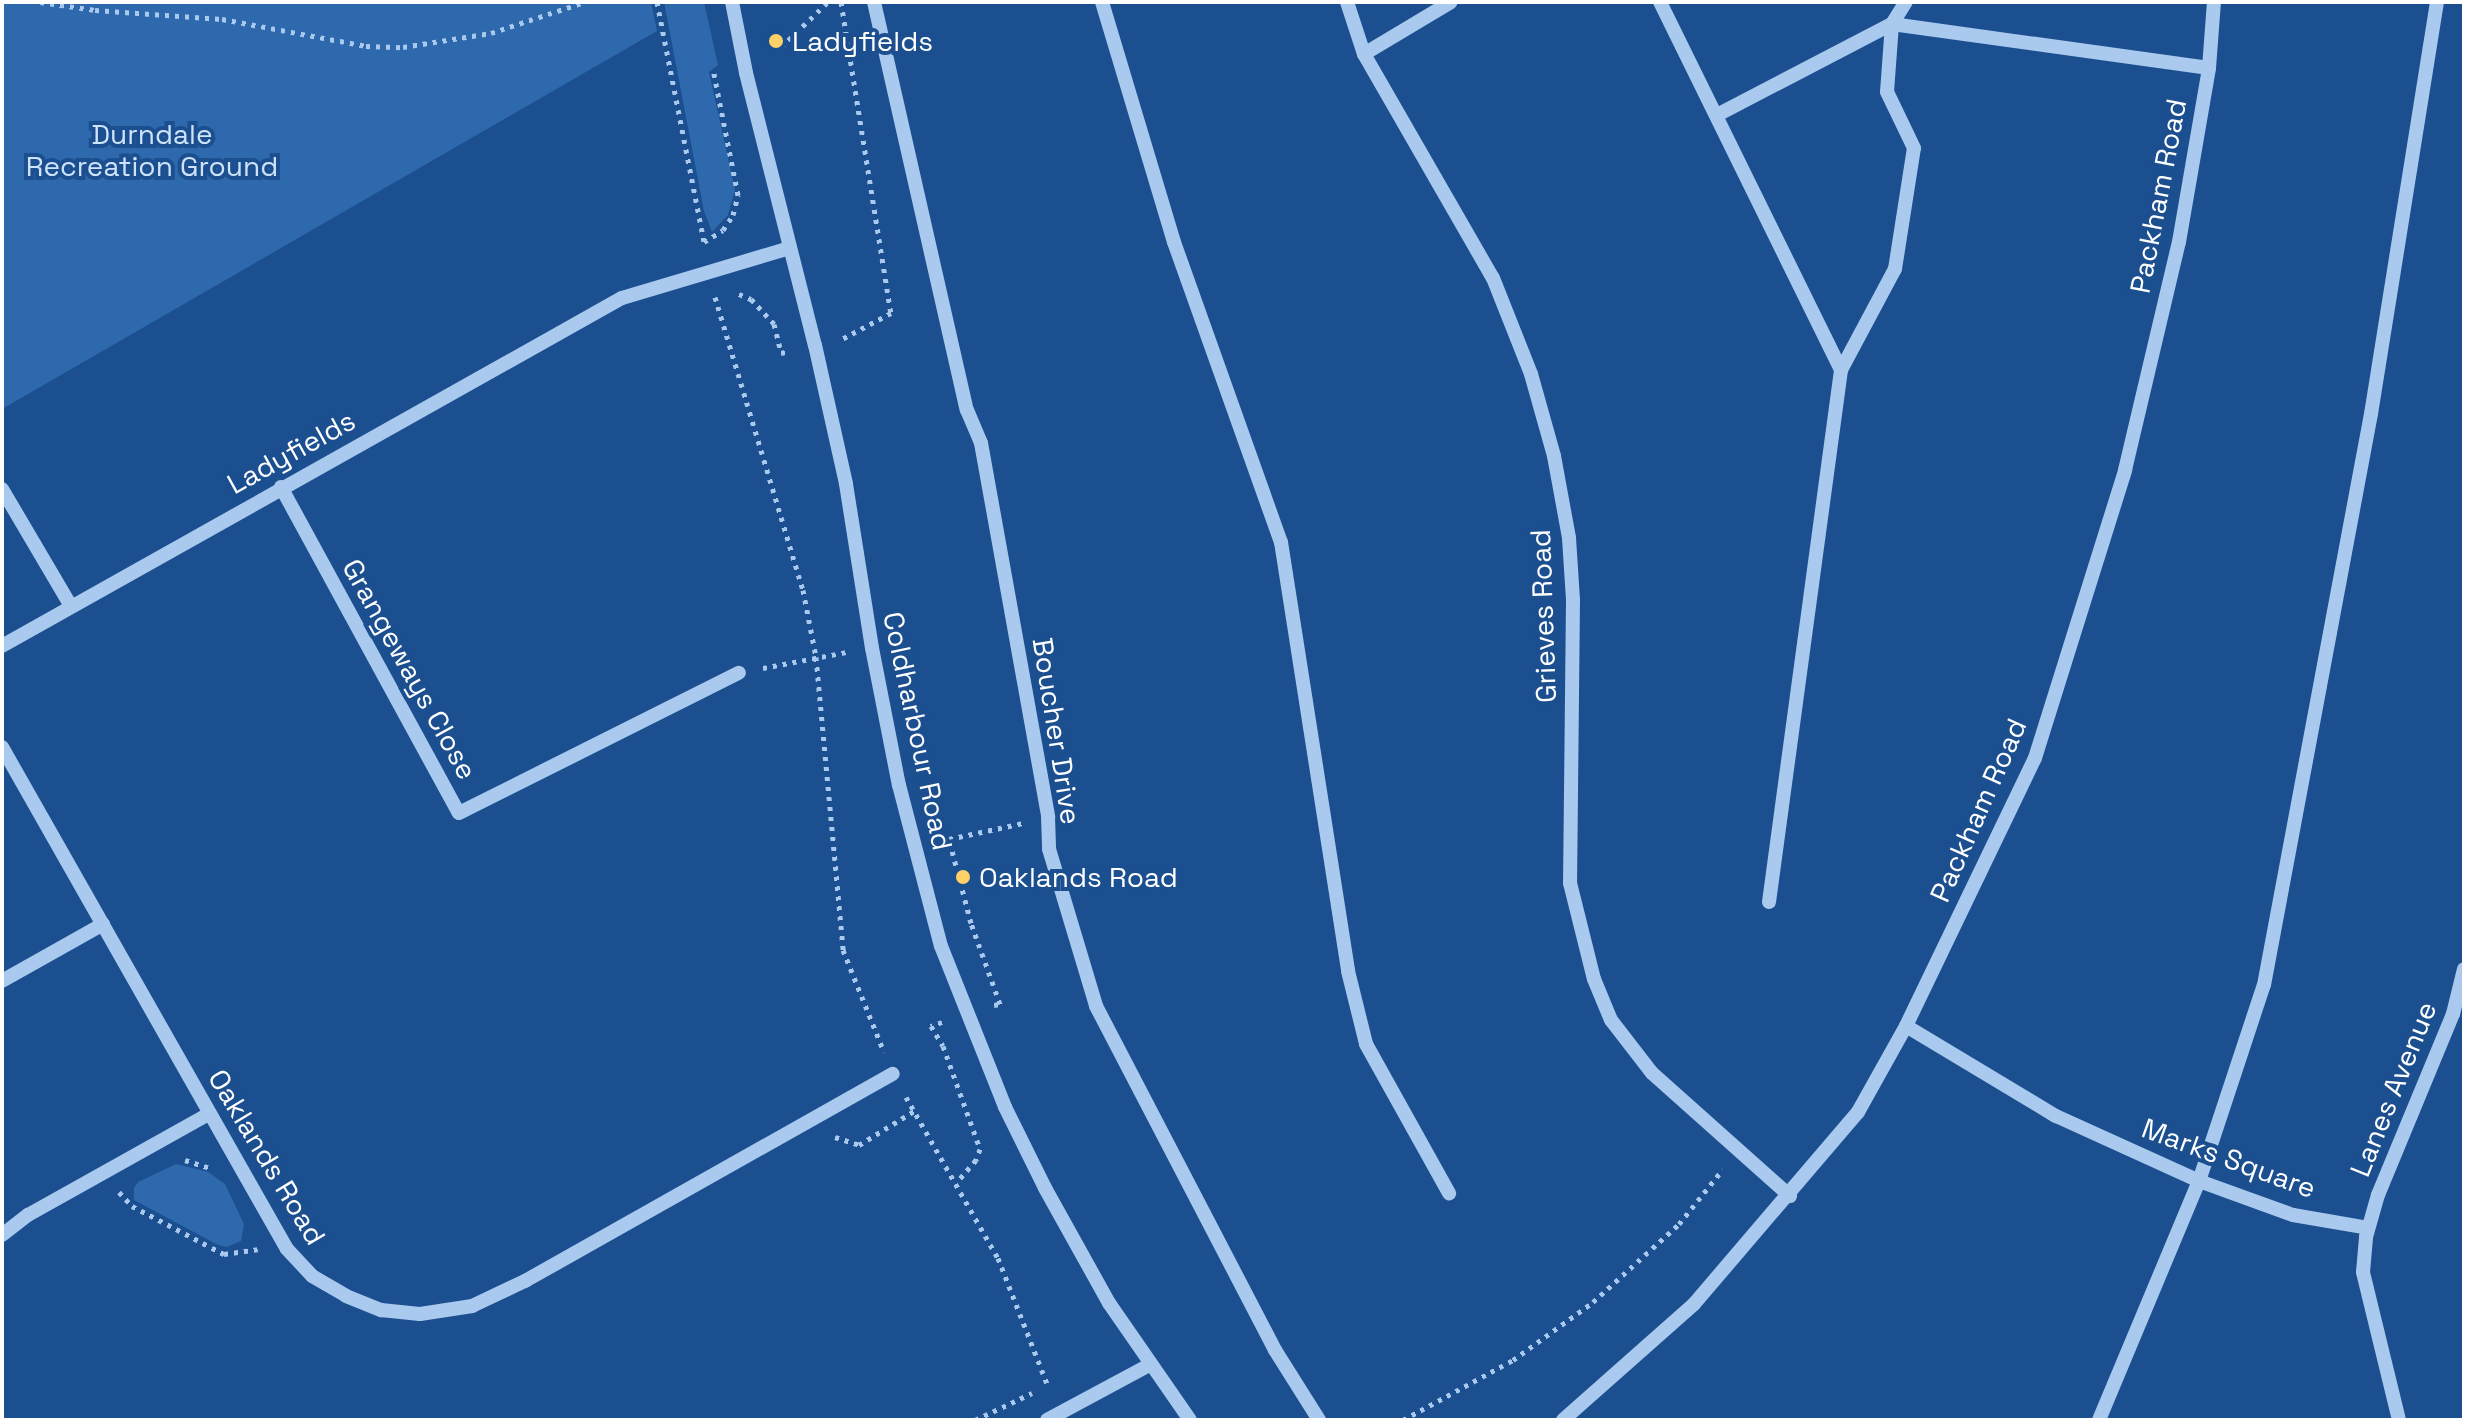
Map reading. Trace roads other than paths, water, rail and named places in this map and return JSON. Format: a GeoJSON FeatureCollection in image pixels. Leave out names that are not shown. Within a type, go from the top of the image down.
{"type":"FeatureCollection","features":[{"type":"Feature","properties":{"kind":"street","name":"Coldharbour Road"},"geometry":{"type":"LineString","coordinates":[[732,2],[846,484],[872,648],[899,785],[923,881],[965,1013],[1005,1107],[1045,1188],[1109,1303],[1190,1420]]}},
{"type":"Feature","properties":{"kind":"street","name":"Boucher Drive"},"geometry":{"type":"LineString","coordinates":[[874,2],[967,410],[981,443],[1048,817],[1049,849],[1096,1006],[1275,1350],[1319,1420]]}},
{"type":"Feature","properties":{"kind":"street"},"geometry":{"type":"LineString","coordinates":[[1102,2],[1174,242],[1281,542],[1348,971],[1366,1044],[1449,1193]]}},
{"type":"Feature","properties":{"kind":"street","name":"Grieves Road"},"geometry":{"type":"LineString","coordinates":[[1347,2],[1364,54],[1493,278],[1531,374],[1554,456],[1566,516],[1573,600],[1570,883],[1594,979],[1611,1020],[1628,1046],[1668,1089],[1790,1196]]}},
{"type":"Feature","properties":{"kind":"street"},"geometry":{"type":"LineString","coordinates":[[1364,54],[1451,2]]}},
{"type":"Feature","properties":{"kind":"street"},"geometry":{"type":"LineString","coordinates":[[1660,2],[1841,370]]}},
{"type":"Feature","properties":{"kind":"street"},"geometry":{"type":"LineString","coordinates":[[1769,902],[1841,370],[1895,269],[1914,148],[1887,92],[1892,24],[1906,2]]}},
{"type":"Feature","properties":{"kind":"street","name":"Packham Road"},"geometry":{"type":"LineString","coordinates":[[1563,1420],[1694,1304],[1790,1196],[1858,1112],[1906,1026],[2035,758],[2125,470],[2179,242],[2209,68],[2214,2]]}},
{"type":"Feature","properties":{"kind":"street"},"geometry":{"type":"LineString","coordinates":[[2099,1420],[2199,1181],[2264,985],[2371,414],[2437,2]]}},
{"type":"Feature","properties":{"kind":"street"},"geometry":{"type":"LineString","coordinates":[[1717,115],[1892,24],[2209,68]]}},
{"type":"Feature","properties":{"kind":"street","name":"Ladyfields"},"geometry":{"type":"LineString","coordinates":[[2,646],[622,298],[790,248]]}},
{"type":"Feature","properties":{"kind":"street","name":"Grangeways Close"},"geometry":{"type":"LineString","coordinates":[[281,487],[459,813],[739,673]]}},
{"type":"Feature","properties":{"kind":"street"},"geometry":{"type":"LineString","coordinates":[[2,489],[71,606]]}},
{"type":"Feature","properties":{"kind":"street","name":"Oaklands Road"},"geometry":{"type":"LineString","coordinates":[[2,747],[287,1249],[312,1276],[346,1296],[381,1310],[420,1314],[472,1306],[525,1281],[893,1074]]}},
{"type":"Feature","properties":{"kind":"street"},"geometry":{"type":"LineString","coordinates":[[2,981],[103,924]]}},
{"type":"Feature","properties":{"kind":"street","name":"Lanes Avenue"},"geometry":{"type":"LineString","coordinates":[[2368,1228],[2378,1195],[2453,1014],[2464,969]]}},
{"type":"Feature","properties":{"kind":"street","name":"Marks Square"},"geometry":{"type":"LineString","coordinates":[[1906,1026],[2056,1116],[2199,1181],[2293,1215],[2368,1228]]}},
{"type":"Feature","properties":{"kind":"street"},"geometry":{"type":"LineString","coordinates":[[2,1235],[28,1215],[209,1114]]}},
{"type":"Feature","properties":{"kind":"street"},"geometry":{"type":"LineString","coordinates":[[2368,1228],[2363,1272],[2399,1420]]}},
{"type":"Feature","properties":{"kind":"street"},"geometry":{"type":"LineString","coordinates":[[1047,1420],[1151,1364]]}},
{"type":"Feature","properties":{"kind":"place","name":"Ladyfields"},"geometry":{"type":"Point","coordinates":[776,41]}},
{"type":"Feature","properties":{"kind":"place","name":"Oaklands Road"},"geometry":{"type":"Point","coordinates":[963,877]}},
{"type":"Feature","properties":{"kind":"park label","name":"Durndale Recreation Ground"},"geometry":{"type":"Point","coordinates":[152,150]}}]}
